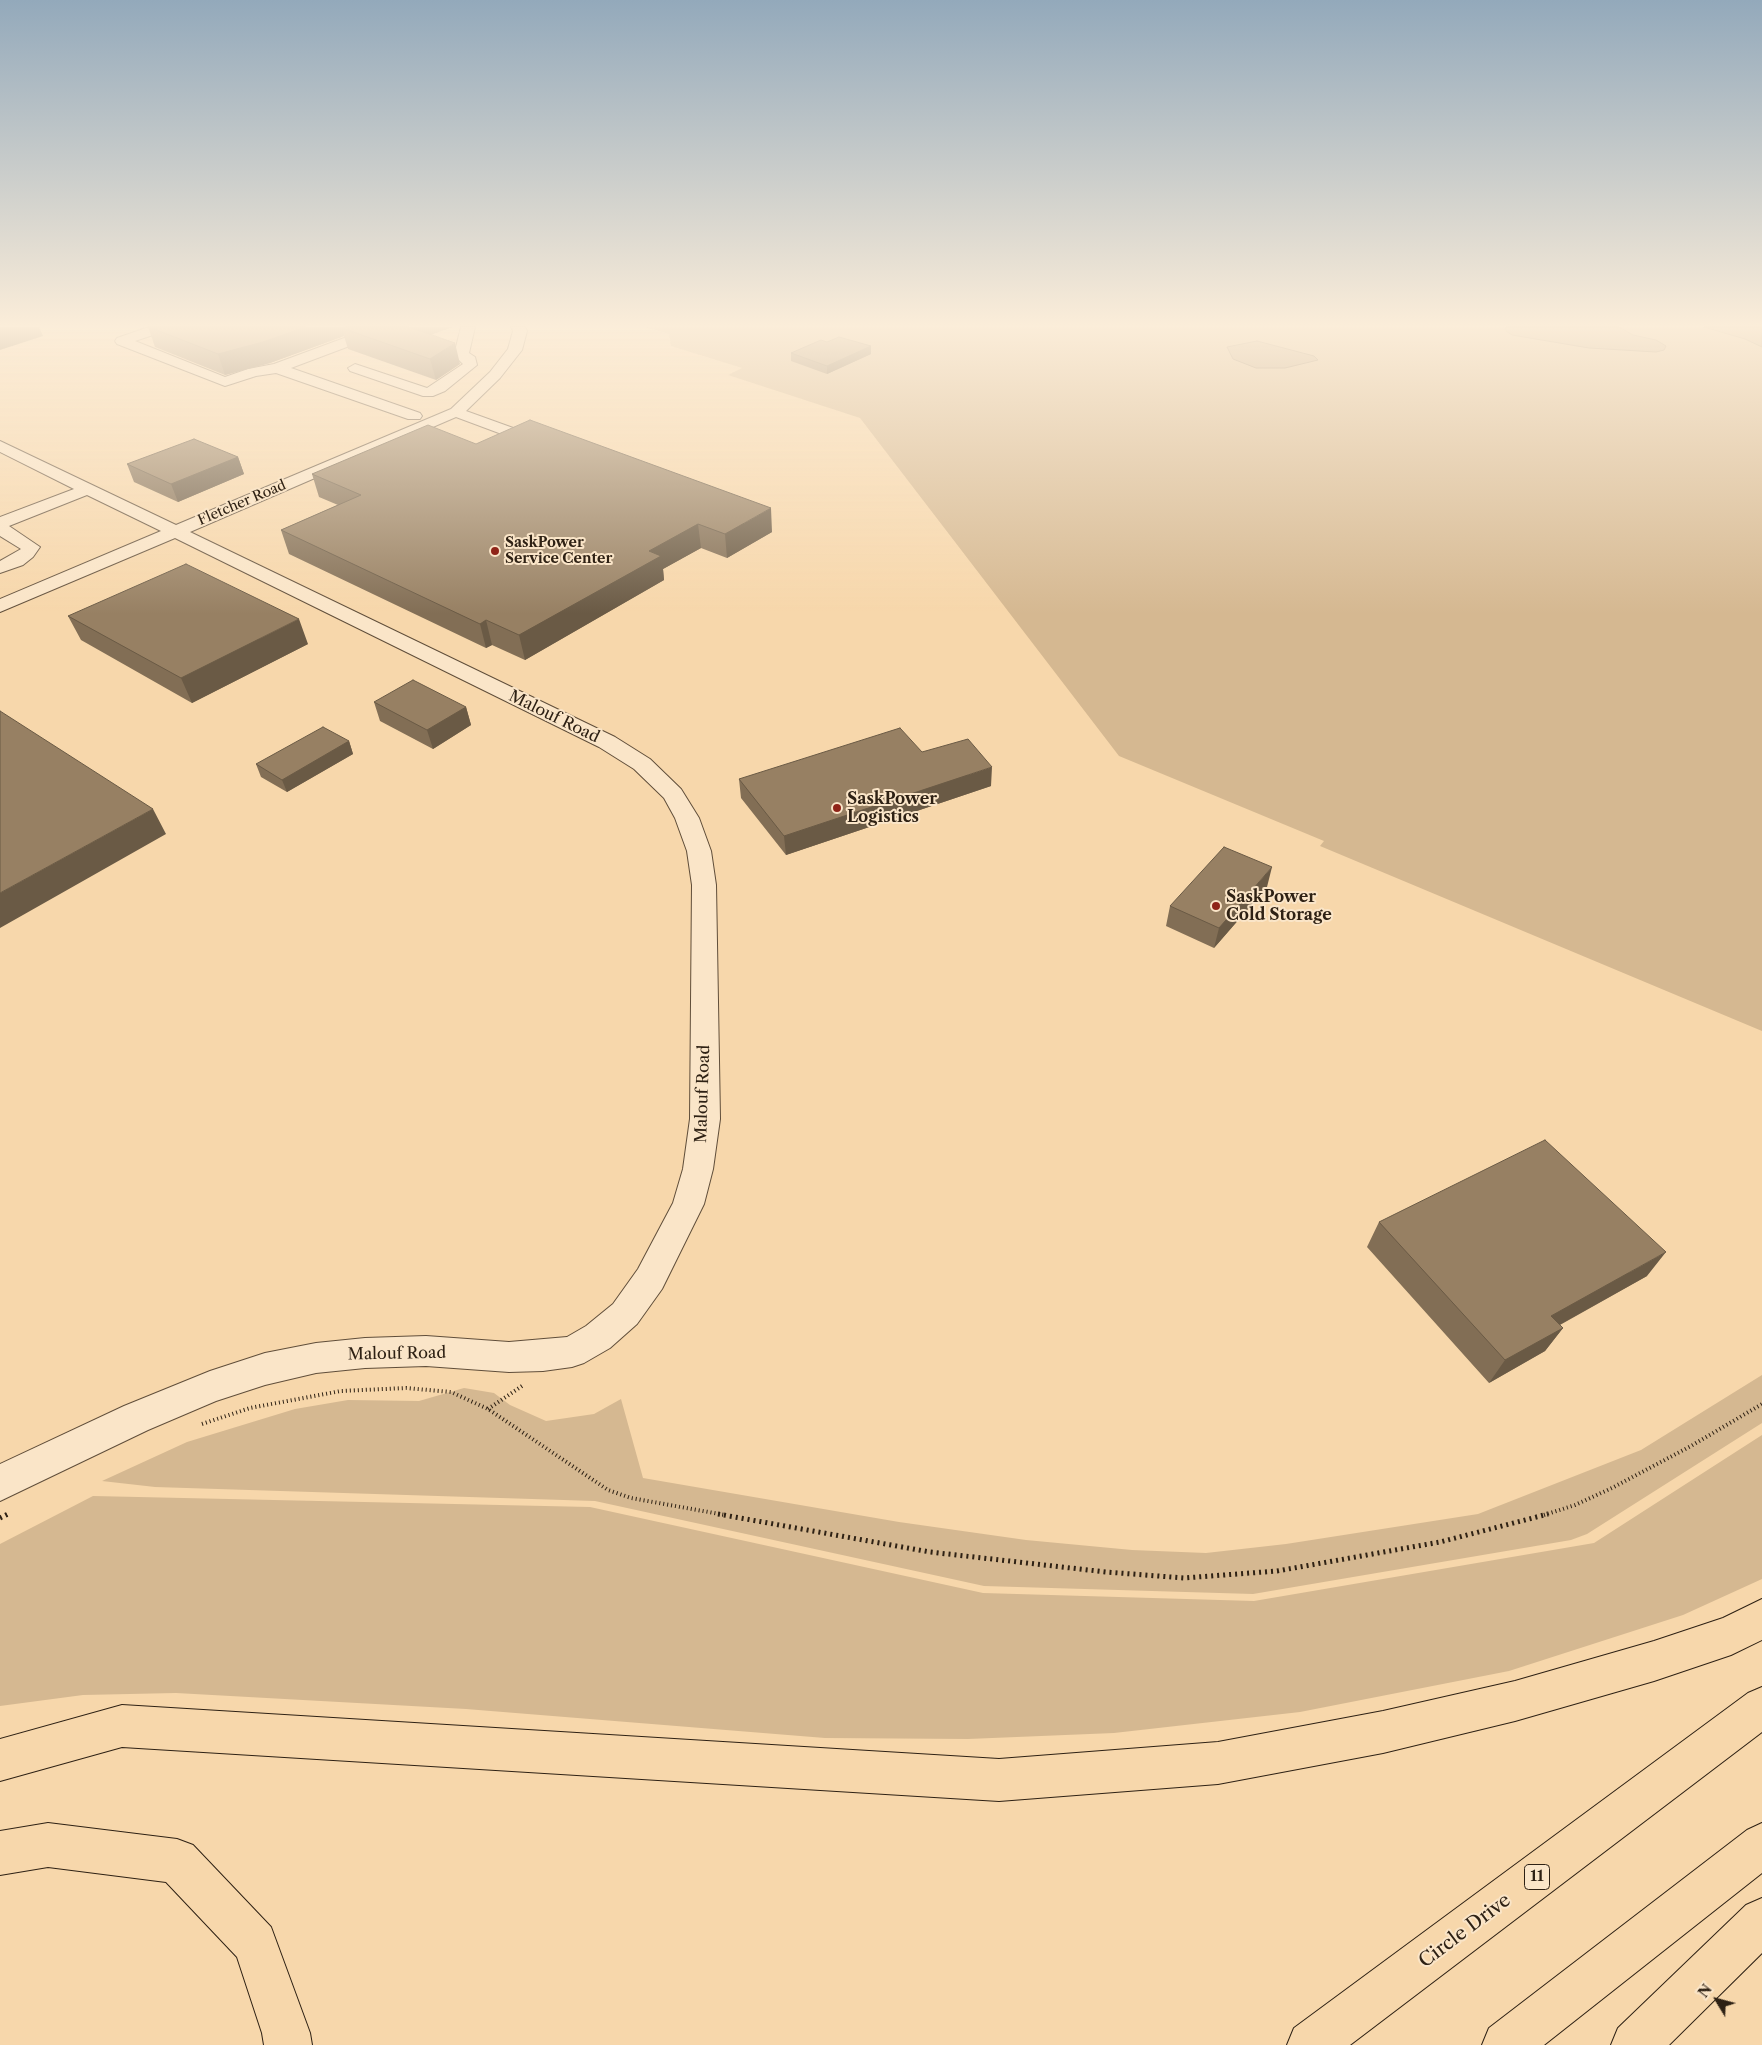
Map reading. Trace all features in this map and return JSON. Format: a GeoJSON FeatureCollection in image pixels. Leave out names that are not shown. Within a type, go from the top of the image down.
{"type":"FeatureCollection","features":[{"type":"Feature","properties":{"kind":"highway"},"geometry":{"type":"LineString","coordinates":[[0,1760],[122,1726],[1008,1780],[1218,1763],[1383,1732],[1515,1701],[1644,1664],[1731,1635],[1762,1619]]}},
{"type":"Feature","properties":{"kind":"highway","name":"Circle Drive"},"geometry":{"type":"LineString","coordinates":[[1311,2045],[1680,1771],[1762,1707]]}},
{"type":"Feature","properties":{"kind":"highway"},"geometry":{"type":"LineString","coordinates":[[0,1853],[48,1845],[177,1861],[255,1943],[286,2033],[288,2045]]}},
{"type":"Feature","properties":{"kind":"highway"},"geometry":{"type":"LineString","coordinates":[[1506,2045],[1762,1845]]}},
{"type":"Feature","properties":{"kind":"highway"},"geometry":{"type":"LineString","coordinates":[[1635,2045],[1762,1922]]}},
{"type":"Feature","properties":{"kind":"street","name":"Fletcher Road"},"geometry":{"type":"LineString","coordinates":[[0,606],[400,422]]}},
{"type":"Feature","properties":{"kind":"street","name":"Fletcher Road"},"geometry":{"type":"LineString","coordinates":[[0,591],[168,529],[430,422]]}},
{"type":"Feature","properties":{"kind":"street"},"geometry":{"type":"LineString","coordinates":[[484,422],[521,436]]}},
{"type":"Feature","properties":{"kind":"street","name":"Malouf Road"},"geometry":{"type":"LineString","coordinates":[[0,446],[607,742],[642,764],[673,794],[687,818],[699,851],[704,885],[705,1119],[698,1170],[688,1204],[650,1279],[625,1314],[598,1337],[572,1352],[543,1356],[509,1357],[426,1351],[365,1353],[316,1358],[265,1369],[210,1387],[136,1418],[0,1483]]}},
{"type":"Feature","properties":{"kind":"street"},"geometry":{"type":"LineString","coordinates":[[0,523],[88,489]]}},
{"type":"Feature","properties":{"kind":"street"},"geometry":{"type":"LineString","coordinates":[[0,528],[32,547],[16,561],[0,567]]}},
{"type":"Feature","properties":{"kind":"path"},"geometry":{"type":"LineString","coordinates":[[192,1427],[250,1408],[342,1390],[406,1388],[451,1392],[488,1410],[608,1490],[631,1498],[930,1552],[1106,1572],[1184,1578],[1277,1571],[1440,1542],[1536,1518],[1575,1505],[1612,1488],[1691,1446],[1762,1404]]}},
{"type":"Feature","properties":{"kind":"path"},"geometry":{"type":"LineString","coordinates":[[0,1518],[17,1510]]}},
{"type":"Feature","properties":{"kind":"shaded area"},"geometry":{"type":"Polygon","coordinates":[[[863,422],[1762,422],[1762,1031],[1320,846],[1324,841],[1119,756],[863,422]]]}},
{"type":"Feature","properties":{"kind":"shaded area"},"geometry":{"type":"Polygon","coordinates":[[[1762,1375],[1762,1423],[1587,1534],[1571,1540],[1253,1594],[984,1586],[595,1501],[155,1487],[102,1481],[187,1442],[295,1409],[348,1400],[419,1401],[464,1388],[494,1393],[510,1405],[546,1421],[594,1414],[621,1399],[643,1478],[899,1522],[1026,1540],[1132,1550],[1206,1553],[1286,1544],[1478,1514],[1641,1450],[1762,1375]]]}},
{"type":"Feature","properties":{"kind":"shaded area"},"geometry":{"type":"Polygon","coordinates":[[[1762,1435],[1762,1579],[1683,1615],[1509,1671],[1300,1712],[1114,1733],[968,1739],[825,1738],[466,1709],[176,1693],[83,1695],[0,1706],[0,1544],[93,1496],[590,1507],[983,1593],[1254,1601],[1594,1543],[1762,1435]]]}},
{"type":"Feature","properties":{"kind":"building","name":"SaskPower Service Center"},"geometry":{"type":"Polygon","coordinates":[[[525,422],[537,422],[771,508],[725,534],[698,524],[649,551],[661,556],[519,635],[486,620],[480,624],[281,530],[361,495],[312,474],[428,425],[476,444],[525,422]]]}},
{"type":"Feature","properties":{"kind":"building"},"geometry":{"type":"Polygon","coordinates":[[[194,439],[238,457],[171,484],[127,464],[194,439]]]}},
{"type":"Feature","properties":{"kind":"building"},"geometry":{"type":"Polygon","coordinates":[[[186,564],[299,619],[181,678],[68,616],[186,564]]]}},
{"type":"Feature","properties":{"kind":"building"},"geometry":{"type":"Polygon","coordinates":[[[413,680],[466,707],[427,730],[374,702],[413,680]]]}},
{"type":"Feature","properties":{"kind":"building"},"geometry":{"type":"Polygon","coordinates":[[[0,711],[153,809],[0,893],[0,711]]]}},
{"type":"Feature","properties":{"kind":"building"},"geometry":{"type":"Polygon","coordinates":[[[323,727],[349,741],[282,780],[256,764],[323,727]]]}},
{"type":"Feature","properties":{"kind":"building","name":"SaskPower Logistics"},"geometry":{"type":"Polygon","coordinates":[[[900,728],[922,752],[968,739],[992,767],[784,836],[739,779],[900,728]]]}},
{"type":"Feature","properties":{"kind":"building"},"geometry":{"type":"Polygon","coordinates":[[[1224,847],[1272,867],[1219,928],[1170,906],[1224,847]]]}},
{"type":"Feature","properties":{"kind":"building"},"geometry":{"type":"Polygon","coordinates":[[[1545,1140],[1666,1252],[1551,1316],[1563,1328],[1505,1360],[1379,1222],[1545,1140]]]}},
{"type":"Feature","properties":{"kind":"place","name":"SaskPower Service Center"},"geometry":{"type":"Point","coordinates":[495,551]}},
{"type":"Feature","properties":{"kind":"place","name":"SaskPower Logistics"},"geometry":{"type":"Point","coordinates":[837,808]}},
{"type":"Feature","properties":{"kind":"place","name":"SaskPower Cold Storage"},"geometry":{"type":"Point","coordinates":[1216,906]}}]}
